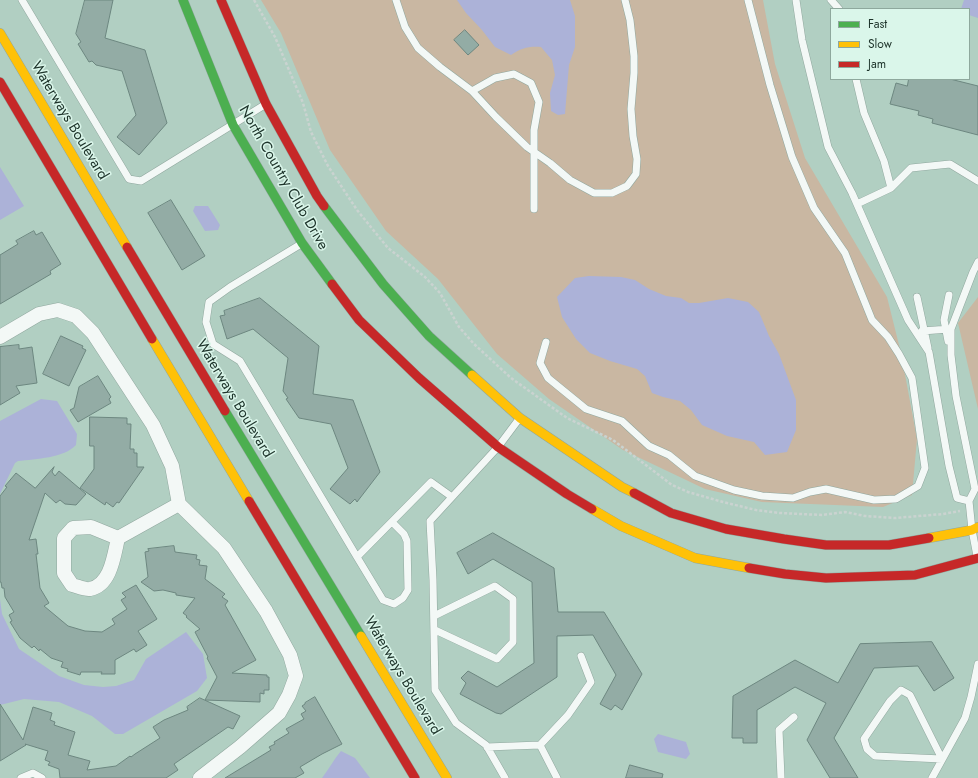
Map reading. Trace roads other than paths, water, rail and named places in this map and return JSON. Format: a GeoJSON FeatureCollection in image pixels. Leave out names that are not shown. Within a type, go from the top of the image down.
{"type":"FeatureCollection","features":[{"type":"Feature","properties":{"kind":"street","name":"North Country Club Drive"},"geometry":{"type":"LineString","coordinates":[[183,0],[232,125],[302,243],[359,320],[419,378],[498,447],[567,494],[621,526],[695,558],[785,574],[826,578],[915,575],[978,560]]}},
{"type":"Feature","properties":{"kind":"street","name":"North Country Club Drive"},"geometry":{"type":"LineString","coordinates":[[221,0],[266,104],[317,196],[383,284],[429,336],[520,418],[622,487],[671,513],[726,529],[826,545],[889,545],[975,529]]}},
{"type":"Feature","properties":{"kind":"street","name":"Waterways Boulevard"},"geometry":{"type":"LineString","coordinates":[[0,33],[216,396],[447,778]]}},
{"type":"Feature","properties":{"kind":"street"},"geometry":{"type":"LineString","coordinates":[[0,82],[415,778]]}},
{"type":"Feature","properties":{"kind":"street"},"geometry":{"type":"LineString","coordinates":[[0,337],[39,314],[58,310],[76,316],[93,333],[153,425],[172,466],[179,504],[224,548],[266,611],[290,656],[296,676],[289,695],[279,713],[240,747],[200,778]]}},
{"type":"Feature","properties":{"kind":"street"},"geometry":{"type":"LineString","coordinates":[[118,538],[91,527],[73,528],[64,538],[64,573],[72,585],[89,589],[101,584],[110,570],[118,538],[179,504]]}},
{"type":"Feature","properties":{"kind":"lane"},"geometry":{"type":"LineString","coordinates":[[22,0],[129,179],[141,181],[266,104]]}},
{"type":"Feature","properties":{"kind":"lane"},"geometry":{"type":"LineString","coordinates":[[396,0],[405,27],[418,48],[472,91],[496,117],[534,153],[550,163],[570,180],[594,193],[612,193],[628,186],[636,174],[637,159],[633,136],[631,109],[634,56],[630,20],[625,0]]}},
{"type":"Feature","properties":{"kind":"lane"},"geometry":{"type":"LineString","coordinates":[[546,342],[540,363],[548,378],[586,409],[622,421],[650,446],[669,455],[695,476],[734,490],[762,496],[793,498],[810,492],[826,489],[874,500],[896,499],[918,486],[925,468],[912,378],[888,337],[872,320],[845,253],[814,208],[796,165],[770,85],[748,0]]}},
{"type":"Feature","properties":{"kind":"lane"},"geometry":{"type":"LineString","coordinates":[[796,0],[802,40],[828,146],[857,204],[908,320],[929,352]]}},
{"type":"Feature","properties":{"kind":"lane"},"geometry":{"type":"LineString","coordinates":[[831,0],[838,8]]}},
{"type":"Feature","properties":{"kind":"lane"},"geometry":{"type":"LineString","coordinates":[[472,91],[495,78],[514,74],[531,84],[539,102],[534,130],[534,209]]}},
{"type":"Feature","properties":{"kind":"lane"},"geometry":{"type":"LineString","coordinates":[[856,80],[864,114],[884,161],[891,188]]}},
{"type":"Feature","properties":{"kind":"lane"},"geometry":{"type":"LineString","coordinates":[[857,204],[891,188],[911,168],[950,164],[976,177]]}},
{"type":"Feature","properties":{"kind":"lane"},"geometry":{"type":"LineString","coordinates":[[302,243],[230,287],[209,302],[206,322],[213,344],[240,361],[383,600],[394,604],[403,598],[408,590],[407,541],[404,534],[392,522]]}},
{"type":"Feature","properties":{"kind":"lane"},"geometry":{"type":"LineString","coordinates":[[948,329],[978,262]]}},
{"type":"Feature","properties":{"kind":"lane"},"geometry":{"type":"LineString","coordinates":[[949,294],[944,320],[948,329],[956,396],[975,489],[969,501],[975,529],[978,560]]}},
{"type":"Feature","properties":{"kind":"lane"},"geometry":{"type":"LineString","coordinates":[[917,297],[957,498],[969,501]]}},
{"type":"Feature","properties":{"kind":"lane"},"geometry":{"type":"LineString","coordinates":[[915,331],[948,329]]}},
{"type":"Feature","properties":{"kind":"lane"},"geometry":{"type":"LineString","coordinates":[[505,778],[488,747],[456,723],[435,690],[435,630],[430,521],[498,447],[520,418]]}},
{"type":"Feature","properties":{"kind":"lane"},"geometry":{"type":"LineString","coordinates":[[357,558],[431,482],[452,497]]}},
{"type":"Feature","properties":{"kind":"lane"},"geometry":{"type":"LineString","coordinates":[[434,616],[495,586],[513,599],[513,642],[496,659],[435,630]]}},
{"type":"Feature","properties":{"kind":"lane"},"geometry":{"type":"LineString","coordinates":[[488,747],[540,744],[568,715],[591,682],[581,656]]}},
{"type":"Feature","properties":{"kind":"lane"},"geometry":{"type":"LineString","coordinates":[[932,778],[965,718],[976,684],[978,664]]}},
{"type":"Feature","properties":{"kind":"lane"},"geometry":{"type":"LineString","coordinates":[[901,690],[910,695],[942,759],[875,756],[867,750],[864,739],[890,701],[901,690]]}},
{"type":"Feature","properties":{"kind":"lane"},"geometry":{"type":"LineString","coordinates":[[781,778],[779,730],[794,717]]}},
{"type":"Feature","properties":{"kind":"lane"},"geometry":{"type":"LineString","coordinates":[[540,744],[557,778]]}},
{"type":"Feature","properties":{"kind":"lane"},"geometry":{"type":"LineString","coordinates":[[21,778],[33,773],[42,778]]}},
{"type":"Feature","properties":{"kind":"water"},"geometry":{"type":"Polygon","coordinates":[[[457,0],[570,0],[575,16],[575,47],[569,65],[565,114],[558,115],[551,111],[550,93],[555,75],[552,60],[541,47],[525,48],[511,55],[495,47],[457,0]]]}},
{"type":"Feature","properties":{"kind":"water"},"geometry":{"type":"Polygon","coordinates":[[[964,0],[978,0],[978,18],[970,15],[970,8],[961,8],[964,0]]]}},
{"type":"Feature","properties":{"kind":"water"},"geometry":{"type":"Polygon","coordinates":[[[0,167],[24,206],[0,220],[0,167]]]}},
{"type":"Feature","properties":{"kind":"water"},"geometry":{"type":"Polygon","coordinates":[[[195,206],[208,206],[220,225],[218,230],[205,231],[193,211],[195,206]]]}},
{"type":"Feature","properties":{"kind":"water"},"geometry":{"type":"Polygon","coordinates":[[[589,276],[621,277],[635,280],[649,289],[666,296],[681,298],[689,303],[699,303],[728,298],[748,302],[759,312],[769,336],[779,354],[796,400],[796,430],[787,452],[765,455],[754,442],[727,436],[702,425],[691,410],[680,401],[652,393],[645,376],[637,369],[590,353],[576,339],[562,317],[557,297],[575,278],[589,276]]]}},
{"type":"Feature","properties":{"kind":"water"},"geometry":{"type":"Polygon","coordinates":[[[41,399],[57,401],[77,434],[76,445],[64,453],[57,455],[18,461],[15,463],[0,494],[0,421],[41,399]]]}},
{"type":"Feature","properties":{"kind":"water"},"geometry":{"type":"Polygon","coordinates":[[[0,599],[2,614],[19,649],[59,676],[84,685],[103,687],[116,686],[134,680],[146,659],[186,632],[203,654],[207,678],[197,691],[123,734],[115,734],[92,716],[59,702],[24,699],[0,705],[0,599]]]}},
{"type":"Feature","properties":{"kind":"water"},"geometry":{"type":"Polygon","coordinates":[[[658,734],[686,742],[690,754],[686,759],[658,752],[654,739],[658,734]]]}},
{"type":"Feature","properties":{"kind":"water"},"geometry":{"type":"Polygon","coordinates":[[[341,751],[355,758],[370,778],[322,778],[341,751]]]}}]}
